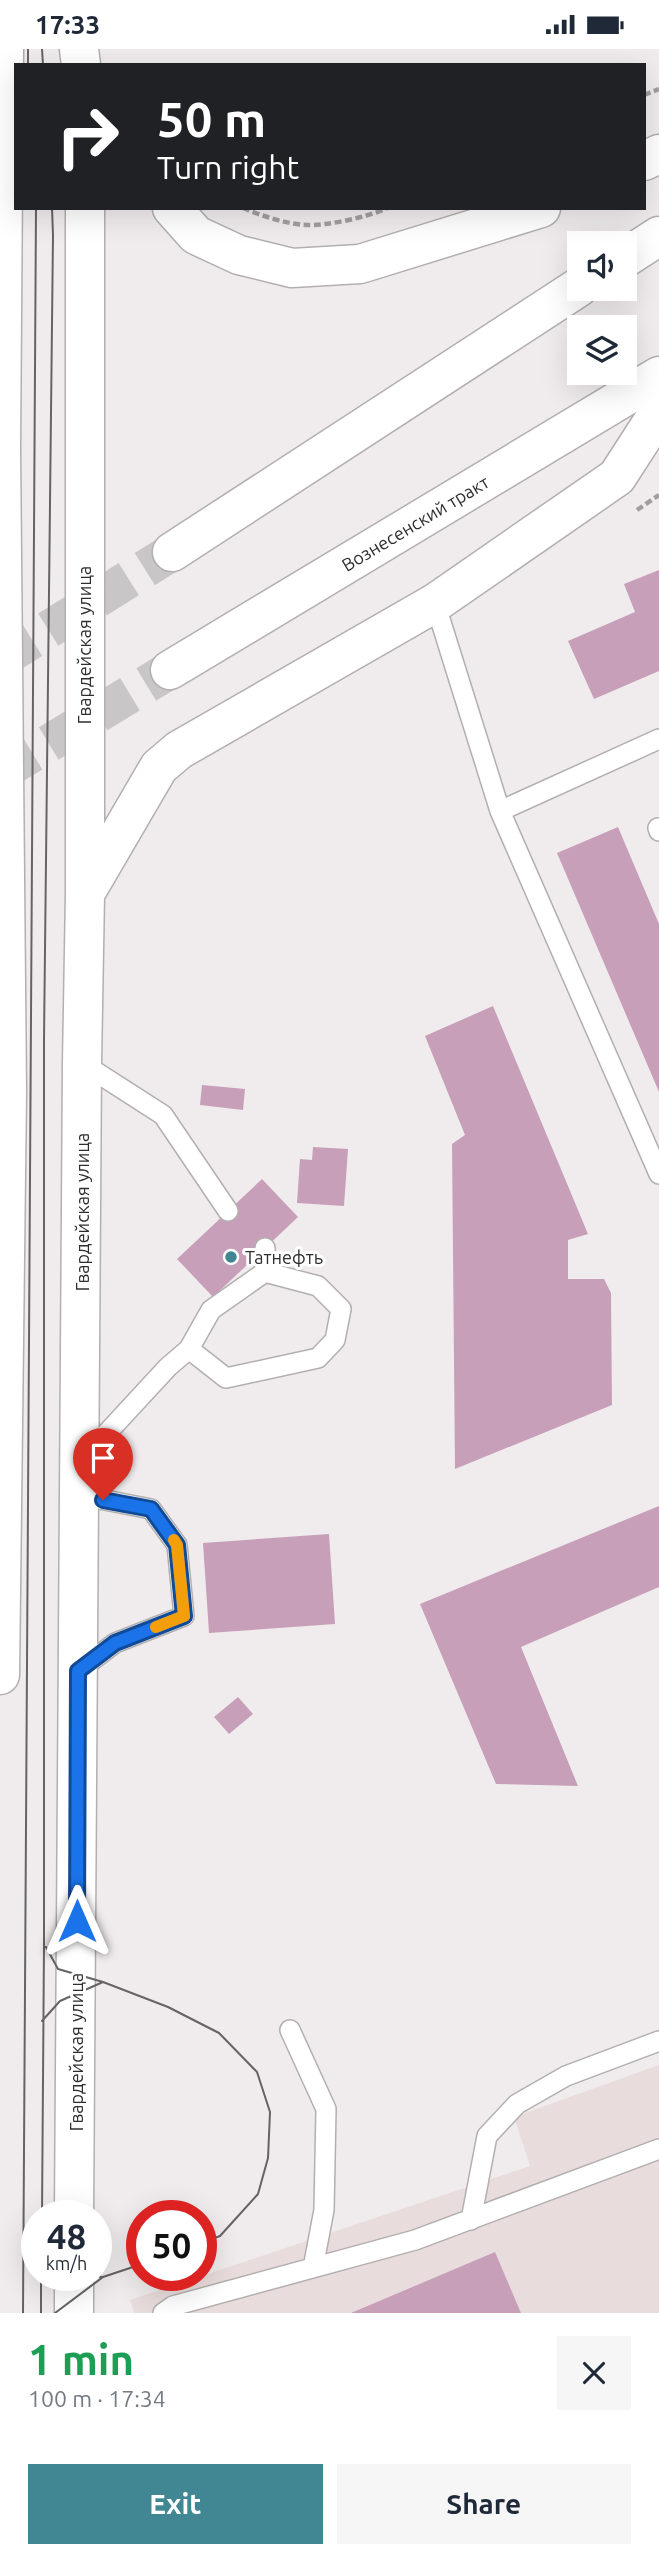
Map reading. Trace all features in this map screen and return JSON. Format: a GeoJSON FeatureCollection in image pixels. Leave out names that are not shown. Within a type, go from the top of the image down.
{"type":"FeatureCollection","features":[{"type":"Feature","properties":{"kind":"main road"},"geometry":{"type":"LineString","coordinates":[[0,1675],[7,1091],[1,449],[4,49]]}},
{"type":"Feature","properties":{"kind":"main road","name":"Гвардейская улица"},"geometry":{"type":"LineString","coordinates":[[74,2200],[89,1735],[78,1671],[85,894],[85,210]]}},
{"type":"Feature","properties":{"kind":"main road"},"geometry":{"type":"LineString","coordinates":[[174,210],[196,235],[239,255],[292,268],[360,264],[535,210]]}},
{"type":"Feature","properties":{"kind":"main road"},"geometry":{"type":"LineString","coordinates":[[637,250],[659,236]]}},
{"type":"Feature","properties":{"kind":"main road"},"geometry":{"type":"LineString","coordinates":[[172,552],[567,295]]}},
{"type":"Feature","properties":{"kind":"main road","name":"Вознесенский тракт"},"geometry":{"type":"LineString","coordinates":[[170,670],[659,376]]}},
{"type":"Feature","properties":{"kind":"main road"},"geometry":{"type":"LineString","coordinates":[[85,894],[159,767],[179,750],[435,603],[617,477],[659,412]]}},
{"type":"Feature","properties":{"kind":"main road"},"geometry":{"type":"LineString","coordinates":[[74,2291],[74,2313]]}},
{"type":"Feature","properties":{"kind":"lane"},"geometry":{"type":"LineString","coordinates":[[435,603],[500,811],[659,1174]]}},
{"type":"Feature","properties":{"kind":"lane"},"geometry":{"type":"LineString","coordinates":[[500,811],[659,739]]}},
{"type":"Feature","properties":{"kind":"lane"},"geometry":{"type":"LineString","coordinates":[[82,1063],[163,1115],[228,1211]]}},
{"type":"Feature","properties":{"kind":"lane"},"geometry":{"type":"LineString","coordinates":[[265,1248],[265,1272]]}},
{"type":"Feature","properties":{"kind":"lane"},"geometry":{"type":"LineString","coordinates":[[78,1671],[115,1643],[184,1616],[177,1545],[151,1509],[80,1478],[168,1367],[189,1349],[211,1310],[265,1272],[318,1286],[341,1309],[335,1340],[318,1358],[226,1378],[189,1349]]}},
{"type":"Feature","properties":{"kind":"lane"},"geometry":{"type":"LineString","coordinates":[[290,2030],[326,2109],[324,2210],[313,2268]]}},
{"type":"Feature","properties":{"kind":"lane"},"geometry":{"type":"LineString","coordinates":[[471,2220],[487,2136],[517,2104],[566,2076],[659,2041]]}},
{"type":"Feature","properties":{"kind":"lane"},"geometry":{"type":"LineString","coordinates":[[170,2311],[415,2240],[659,2149]]}},
{"type":"Feature","properties":{"kind":"path"},"geometry":{"type":"LineString","coordinates":[[248,210],[307,225],[372,215],[383,210]]}},
{"type":"Feature","properties":{"kind":"shaded area"},"geometry":{"type":"Polygon","coordinates":[[[659,2065],[659,2313],[134,2313],[130,2300],[157,2291],[217,2291],[217,2271],[530,2166],[514,2117],[659,2065]]]}},
{"type":"Feature","properties":{"kind":"building"},"geometry":{"type":"Polygon","coordinates":[[[659,570],[659,671],[594,699],[568,641],[635,612],[624,584],[659,570]]]}},
{"type":"Feature","properties":{"kind":"building"},"geometry":{"type":"Polygon","coordinates":[[[618,827],[659,924],[659,1092],[557,853],[618,827]]]}},
{"type":"Feature","properties":{"kind":"building"},"geometry":{"type":"Polygon","coordinates":[[[493,1006],[588,1234],[568,1240],[568,1279],[604,1279],[611,1293],[612,1405],[455,1469],[452,1144],[465,1135],[425,1036],[493,1006]]]}},
{"type":"Feature","properties":{"kind":"building"},"geometry":{"type":"Polygon","coordinates":[[[202,1085],[245,1089],[243,1110],[200,1105],[202,1085]]]}},
{"type":"Feature","properties":{"kind":"building"},"geometry":{"type":"Polygon","coordinates":[[[313,1147],[348,1149],[344,1206],[297,1203],[300,1159],[312,1160],[313,1147]]]}},
{"type":"Feature","properties":{"kind":"building"},"geometry":{"type":"Polygon","coordinates":[[[262,1179],[298,1217],[213,1297],[177,1259],[262,1179]]]}},
{"type":"Feature","properties":{"kind":"building"},"geometry":{"type":"Polygon","coordinates":[[[659,1506],[659,1587],[521,1647],[578,1786],[496,1784],[420,1604],[659,1506]]]}},
{"type":"Feature","properties":{"kind":"building"},"geometry":{"type":"Polygon","coordinates":[[[329,1534],[335,1624],[209,1633],[203,1543],[329,1534]]]}},
{"type":"Feature","properties":{"kind":"building"},"geometry":{"type":"Polygon","coordinates":[[[238,1697],[253,1714],[229,1734],[214,1717],[238,1697]]]}},
{"type":"Feature","properties":{"kind":"building"},"geometry":{"type":"Polygon","coordinates":[[[495,2252],[521,2313],[351,2313],[495,2252]]]}},
{"type":"Feature","properties":{"kind":"tunnel"},"geometry":{"type":"LineString","coordinates":[[0,660],[172,552]]}},
{"type":"Feature","properties":{"kind":"tunnel"},"geometry":{"type":"LineString","coordinates":[[0,773],[170,670]]}},
{"type":"Feature","properties":{"kind":"tram line"},"geometry":{"type":"LineString","coordinates":[[28,49],[28,63]]}},
{"type":"Feature","properties":{"kind":"tram line"},"geometry":{"type":"LineString","coordinates":[[42,49],[43,63]]}},
{"type":"Feature","properties":{"kind":"tram line"},"geometry":{"type":"LineString","coordinates":[[23,2313],[36,210]]}},
{"type":"Feature","properties":{"kind":"tram line"},"geometry":{"type":"LineString","coordinates":[[42,2200],[44,1040],[52,210]]}},
{"type":"Feature","properties":{"kind":"tram line"},"geometry":{"type":"LineString","coordinates":[[46,1947],[58,1969],[103,1982],[168,2007],[219,2033],[257,2072],[270,2112],[268,2158],[258,2194],[217,2237]]}},
{"type":"Feature","properties":{"kind":"tram line"},"geometry":{"type":"LineString","coordinates":[[42,2021],[60,2001],[103,1982]]}},
{"type":"Feature","properties":{"kind":"tram line"},"geometry":{"type":"LineString","coordinates":[[55,2313],[103,2277],[126,2269]]}},
{"type":"Feature","properties":{"kind":"tram line"},"geometry":{"type":"LineString","coordinates":[[41,2291],[41,2313]]}},
{"type":"Feature","properties":{"kind":"slow traffic"},"geometry":{"type":"LineString","coordinates":[[156,1627],[184,1616],[177,1545],[174,1540]]}},
{"type":"Feature","properties":{"kind":"place","name":"Татнефть"},"geometry":{"type":"Point","coordinates":[231,1257]}},
{"type":"Feature","properties":{"kind":"route"},"geometry":{"type":"LineString","coordinates":[[77,1921],[78,1671],[115,1643],[184,1616],[177,1545],[151,1509],[103,1500]]}}]}
